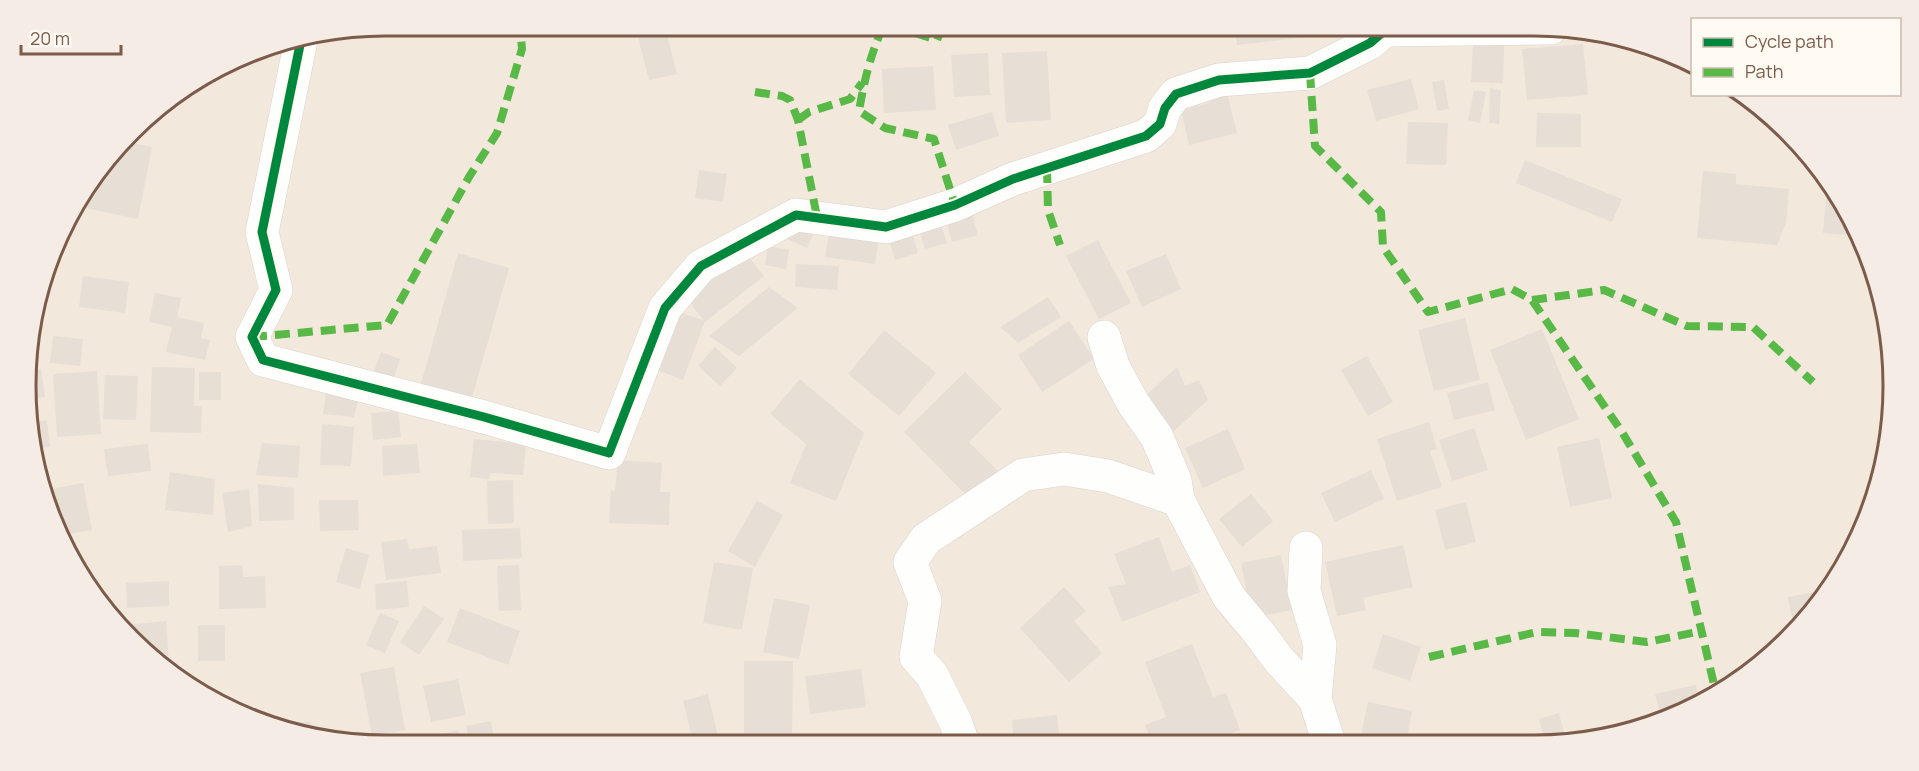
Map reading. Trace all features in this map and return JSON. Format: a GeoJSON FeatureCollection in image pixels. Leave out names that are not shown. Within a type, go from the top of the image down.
{"type":"FeatureCollection","features":[{"type":"Feature","properties":{"kind":"street"},"geometry":{"type":"LineString","coordinates":[[300,47],[261,232],[276,290],[252,337],[263,360],[484,417],[609,453],[666,308],[701,267],[796,215],[886,227],[955,205],[1013,179],[1146,136],[1160,124],[1165,108],[1176,94],[1219,80],[1310,73],[1370,43],[1378,36]]}},
{"type":"Feature","properties":{"kind":"street"},"geometry":{"type":"LineString","coordinates":[[1104,337],[1113,366],[1133,404],[1157,437],[1175,480],[1178,500],[1229,597],[1279,660],[1315,699]]}},
{"type":"Feature","properties":{"kind":"street"},"geometry":{"type":"LineString","coordinates":[[960,735],[933,675],[916,657],[925,601],[910,562],[926,539],[1023,475],[1065,469],[1108,476],[1178,500]]}},
{"type":"Feature","properties":{"kind":"street"},"geometry":{"type":"LineString","coordinates":[[1306,548],[1304,591],[1320,645],[1315,699],[1326,735]]}},
{"type":"Feature","properties":{"kind":"shaded area"},"geometry":{"type":"Polygon","coordinates":[[[386,36],[1534,36],[1579,39],[1624,48],[1691,74],[1691,96],[1729,96],[1746,108],[1781,138],[1796,155],[1824,191],[1836,211],[1864,273],[1880,340],[1882,408],[1871,476],[1847,540],[1824,580],[1781,633],[1764,648],[1728,676],[1688,699],[1624,723],[1579,732],[1534,735],[386,735],[340,732],[295,723],[231,699],[191,676],[138,633],[95,580],[72,540],[48,476],[39,431],[37,363],[48,295],[72,231],[95,191],[138,138],[191,95],[231,72],[295,48],[340,39],[386,36]]]}},
{"type":"Feature","properties":{"kind":"building"},"geometry":{"type":"Polygon","coordinates":[[[638,36],[668,36],[677,74],[649,80],[638,36]]]}},
{"type":"Feature","properties":{"kind":"building"},"geometry":{"type":"Polygon","coordinates":[[[1236,36],[1318,36],[1237,45],[1236,36]]]}},
{"type":"Feature","properties":{"kind":"building"},"geometry":{"type":"Polygon","coordinates":[[[1473,43],[1504,43],[1503,83],[1471,82],[1473,43]]]}},
{"type":"Feature","properties":{"kind":"building"},"geometry":{"type":"Polygon","coordinates":[[[1583,44],[1588,95],[1527,100],[1522,49],[1583,44]]]}},
{"type":"Feature","properties":{"kind":"building"},"geometry":{"type":"Polygon","coordinates":[[[1047,51],[1051,120],[1006,123],[1002,53],[1047,51]]]}},
{"type":"Feature","properties":{"kind":"building"},"geometry":{"type":"Polygon","coordinates":[[[988,53],[990,95],[954,97],[951,55],[988,53]]]}},
{"type":"Feature","properties":{"kind":"building"},"geometry":{"type":"Polygon","coordinates":[[[933,66],[936,110],[884,113],[882,69],[933,66]]]}},
{"type":"Feature","properties":{"kind":"building"},"geometry":{"type":"Polygon","coordinates":[[[1411,79],[1419,109],[1376,121],[1367,90],[1411,79]]]}},
{"type":"Feature","properties":{"kind":"building"},"geometry":{"type":"Polygon","coordinates":[[[1444,80],[1449,109],[1437,111],[1432,82],[1444,80]]]}},
{"type":"Feature","properties":{"kind":"building"},"geometry":{"type":"Polygon","coordinates":[[[1225,86],[1237,133],[1189,145],[1181,110],[1209,103],[1206,90],[1225,86]]]}},
{"type":"Feature","properties":{"kind":"building"},"geometry":{"type":"Polygon","coordinates":[[[1490,87],[1501,91],[1499,124],[1489,123],[1490,87]]]}},
{"type":"Feature","properties":{"kind":"building"},"geometry":{"type":"Polygon","coordinates":[[[1474,90],[1486,92],[1480,123],[1468,120],[1474,90]]]}},
{"type":"Feature","properties":{"kind":"building"},"geometry":{"type":"Polygon","coordinates":[[[992,112],[999,136],[956,150],[948,125],[992,112]]]}},
{"type":"Feature","properties":{"kind":"building"},"geometry":{"type":"Polygon","coordinates":[[[1537,113],[1581,114],[1581,147],[1536,147],[1537,113]]]}},
{"type":"Feature","properties":{"kind":"building"},"geometry":{"type":"Polygon","coordinates":[[[1408,122],[1448,123],[1446,165],[1406,164],[1408,122]]]}},
{"type":"Feature","properties":{"kind":"building"},"geometry":{"type":"Polygon","coordinates":[[[133,143],[152,147],[138,219],[86,208],[108,173],[133,143]]]}},
{"type":"Feature","properties":{"kind":"building"},"geometry":{"type":"Polygon","coordinates":[[[1525,160],[1622,199],[1612,222],[1516,183],[1525,160]]]}},
{"type":"Feature","properties":{"kind":"building"},"geometry":{"type":"Polygon","coordinates":[[[699,170],[727,174],[723,202],[695,198],[699,170]]]}},
{"type":"Feature","properties":{"kind":"building"},"geometry":{"type":"Polygon","coordinates":[[[1703,171],[1736,174],[1736,184],[1789,189],[1786,222],[1777,245],[1697,238],[1703,171]]]}},
{"type":"Feature","properties":{"kind":"building"},"geometry":{"type":"Polygon","coordinates":[[[1826,195],[1849,235],[1823,233],[1826,195]]]}},
{"type":"Feature","properties":{"kind":"building"},"geometry":{"type":"Polygon","coordinates":[[[971,209],[978,235],[952,242],[945,216],[971,209]]]}},
{"type":"Feature","properties":{"kind":"building"},"geometry":{"type":"Polygon","coordinates":[[[939,219],[947,243],[925,249],[918,226],[939,219]]]}},
{"type":"Feature","properties":{"kind":"building"},"geometry":{"type":"Polygon","coordinates":[[[796,222],[815,231],[807,248],[787,239],[796,222]]]}},
{"type":"Feature","properties":{"kind":"building"},"geometry":{"type":"Polygon","coordinates":[[[830,226],[880,233],[875,264],[825,257],[830,226]]]}},
{"type":"Feature","properties":{"kind":"building"},"geometry":{"type":"Polygon","coordinates":[[[911,229],[918,253],[895,260],[888,236],[911,229]]]}},
{"type":"Feature","properties":{"kind":"building"},"geometry":{"type":"Polygon","coordinates":[[[1098,240],[1131,303],[1099,319],[1066,256],[1098,240]]]}},
{"type":"Feature","properties":{"kind":"building"},"geometry":{"type":"Polygon","coordinates":[[[768,246],[789,250],[786,269],[765,265],[768,246]]]}},
{"type":"Feature","properties":{"kind":"building"},"geometry":{"type":"Polygon","coordinates":[[[458,253],[509,268],[471,401],[420,387],[458,253]]]}},
{"type":"Feature","properties":{"kind":"building"},"geometry":{"type":"Polygon","coordinates":[[[746,253],[764,276],[705,322],[687,299],[746,253]]]}},
{"type":"Feature","properties":{"kind":"building"},"geometry":{"type":"Polygon","coordinates":[[[1166,254],[1181,289],[1142,307],[1126,271],[1166,254]]]}},
{"type":"Feature","properties":{"kind":"building"},"geometry":{"type":"Polygon","coordinates":[[[796,264],[839,266],[837,290],[795,287],[796,264]]]}},
{"type":"Feature","properties":{"kind":"building"},"geometry":{"type":"Polygon","coordinates":[[[83,276],[129,282],[125,313],[79,307],[83,276]]]}},
{"type":"Feature","properties":{"kind":"building"},"geometry":{"type":"Polygon","coordinates":[[[769,287],[798,308],[739,356],[709,336],[769,287]]]}},
{"type":"Feature","properties":{"kind":"building"},"geometry":{"type":"Polygon","coordinates":[[[155,293],[181,298],[177,317],[204,323],[201,338],[210,340],[205,360],[166,352],[172,327],[149,322],[155,293]]]}},
{"type":"Feature","properties":{"kind":"building"},"geometry":{"type":"Polygon","coordinates":[[[1048,297],[1061,317],[1018,343],[1000,327],[1048,297]]]}},
{"type":"Feature","properties":{"kind":"building"},"geometry":{"type":"Polygon","coordinates":[[[674,310],[705,321],[683,380],[652,368],[674,310]]]}},
{"type":"Feature","properties":{"kind":"building"},"geometry":{"type":"Polygon","coordinates":[[[1465,318],[1480,380],[1434,391],[1418,330],[1465,318]]]}},
{"type":"Feature","properties":{"kind":"building"},"geometry":{"type":"Polygon","coordinates":[[[1069,321],[1094,359],[1042,392],[1018,355],[1069,321]]]}},
{"type":"Feature","properties":{"kind":"building"},"geometry":{"type":"Polygon","coordinates":[[[1542,329],[1579,419],[1526,440],[1490,350],[1542,329]]]}},
{"type":"Feature","properties":{"kind":"building"},"geometry":{"type":"Polygon","coordinates":[[[884,330],[936,373],[899,416],[848,374],[884,330]]]}},
{"type":"Feature","properties":{"kind":"building"},"geometry":{"type":"Polygon","coordinates":[[[53,336],[83,339],[80,366],[50,363],[53,336]]]}},
{"type":"Feature","properties":{"kind":"building"},"geometry":{"type":"Polygon","coordinates":[[[715,347],[737,368],[720,386],[698,366],[715,347]]]}},
{"type":"Feature","properties":{"kind":"building"},"geometry":{"type":"Polygon","coordinates":[[[381,352],[400,359],[394,378],[374,371],[381,352]]]}},
{"type":"Feature","properties":{"kind":"building"},"geometry":{"type":"Polygon","coordinates":[[[1367,356],[1393,402],[1368,416],[1341,370],[1367,356]]]}},
{"type":"Feature","properties":{"kind":"building"},"geometry":{"type":"Polygon","coordinates":[[[152,367],[195,368],[194,406],[202,406],[201,433],[150,432],[152,367]]]}},
{"type":"Feature","properties":{"kind":"building"},"geometry":{"type":"Polygon","coordinates":[[[1177,367],[1185,386],[1199,380],[1208,400],[1173,432],[1142,399],[1177,367]]]}},
{"type":"Feature","properties":{"kind":"building"},"geometry":{"type":"Polygon","coordinates":[[[37,369],[41,369],[45,397],[37,398],[37,369]]]}},
{"type":"Feature","properties":{"kind":"building"},"geometry":{"type":"Polygon","coordinates":[[[97,371],[101,434],[57,437],[53,374],[97,371]]]}},
{"type":"Feature","properties":{"kind":"building"},"geometry":{"type":"Polygon","coordinates":[[[199,372],[221,372],[221,400],[199,400],[199,372]]]}},
{"type":"Feature","properties":{"kind":"building"},"geometry":{"type":"Polygon","coordinates":[[[965,372],[1002,409],[969,442],[999,472],[971,500],[904,432],[965,372]]]}},
{"type":"Feature","properties":{"kind":"building"},"geometry":{"type":"Polygon","coordinates":[[[105,375],[138,376],[136,420],[103,419],[105,375]]]}},
{"type":"Feature","properties":{"kind":"building"},"geometry":{"type":"Polygon","coordinates":[[[800,379],[864,433],[836,501],[790,483],[806,444],[770,414],[800,379]]]}},
{"type":"Feature","properties":{"kind":"building"},"geometry":{"type":"Polygon","coordinates":[[[1488,382],[1495,410],[1454,420],[1447,393],[1488,382]]]}},
{"type":"Feature","properties":{"kind":"building"},"geometry":{"type":"Polygon","coordinates":[[[327,386],[360,393],[354,417],[323,414],[327,386]]]}},
{"type":"Feature","properties":{"kind":"building"},"geometry":{"type":"Polygon","coordinates":[[[398,411],[401,437],[373,440],[371,413],[398,411]]]}},
{"type":"Feature","properties":{"kind":"building"},"geometry":{"type":"Polygon","coordinates":[[[47,420],[50,447],[42,448],[38,421],[47,420]]]}},
{"type":"Feature","properties":{"kind":"building"},"geometry":{"type":"Polygon","coordinates":[[[1429,422],[1437,449],[1430,451],[1442,487],[1397,501],[1377,439],[1429,422]]]}},
{"type":"Feature","properties":{"kind":"building"},"geometry":{"type":"Polygon","coordinates":[[[322,424],[354,427],[351,466],[320,465],[322,424]]]}},
{"type":"Feature","properties":{"kind":"building"},"geometry":{"type":"Polygon","coordinates":[[[1474,428],[1488,470],[1452,481],[1439,440],[1474,428]]]}},
{"type":"Feature","properties":{"kind":"building"},"geometry":{"type":"Polygon","coordinates":[[[1228,429],[1245,469],[1203,488],[1185,448],[1228,429]]]}},
{"type":"Feature","properties":{"kind":"building"},"geometry":{"type":"Polygon","coordinates":[[[1599,438],[1612,498],[1570,507],[1557,447],[1599,438]]]}},
{"type":"Feature","properties":{"kind":"building"},"geometry":{"type":"Polygon","coordinates":[[[474,439],[526,444],[523,475],[490,473],[489,479],[470,477],[474,439]]]}},
{"type":"Feature","properties":{"kind":"building"},"geometry":{"type":"Polygon","coordinates":[[[262,443],[300,446],[298,478],[256,475],[262,443]]]}},
{"type":"Feature","properties":{"kind":"building"},"geometry":{"type":"Polygon","coordinates":[[[148,444],[151,471],[108,476],[104,449],[148,444]]]}},
{"type":"Feature","properties":{"kind":"building"},"geometry":{"type":"Polygon","coordinates":[[[417,444],[420,473],[383,476],[382,446],[417,444]]]}},
{"type":"Feature","properties":{"kind":"building"},"geometry":{"type":"Polygon","coordinates":[[[618,460],[662,463],[660,492],[670,492],[669,525],[609,523],[611,490],[615,491],[618,460]]]}},
{"type":"Feature","properties":{"kind":"building"},"geometry":{"type":"Polygon","coordinates":[[[1371,470],[1384,499],[1335,522],[1321,493],[1371,470]]]}},
{"type":"Feature","properties":{"kind":"building"},"geometry":{"type":"Polygon","coordinates":[[[170,472],[215,479],[213,515],[165,510],[170,472]]]}},
{"type":"Feature","properties":{"kind":"building"},"geometry":{"type":"Polygon","coordinates":[[[513,480],[514,523],[488,524],[487,481],[513,480]]]}},
{"type":"Feature","properties":{"kind":"building"},"geometry":{"type":"Polygon","coordinates":[[[83,483],[92,530],[69,534],[52,489],[83,483]]]}},
{"type":"Feature","properties":{"kind":"building"},"geometry":{"type":"Polygon","coordinates":[[[258,484],[294,488],[294,520],[259,521],[258,484]]]}},
{"type":"Feature","properties":{"kind":"building"},"geometry":{"type":"Polygon","coordinates":[[[249,489],[252,526],[228,532],[222,493],[249,489]]]}},
{"type":"Feature","properties":{"kind":"building"},"geometry":{"type":"Polygon","coordinates":[[[1251,494],[1273,521],[1242,547],[1219,519],[1251,494]]]}},
{"type":"Feature","properties":{"kind":"building"},"geometry":{"type":"Polygon","coordinates":[[[319,500],[358,500],[359,530],[320,531],[319,500]]]}},
{"type":"Feature","properties":{"kind":"building"},"geometry":{"type":"Polygon","coordinates":[[[757,501],[783,515],[755,567],[728,551],[757,501]]]}},
{"type":"Feature","properties":{"kind":"building"},"geometry":{"type":"Polygon","coordinates":[[[1466,502],[1476,542],[1445,550],[1435,510],[1466,502]]]}},
{"type":"Feature","properties":{"kind":"building"},"geometry":{"type":"Polygon","coordinates":[[[520,528],[522,558],[463,561],[462,530],[520,528]]]}},
{"type":"Feature","properties":{"kind":"building"},"geometry":{"type":"Polygon","coordinates":[[[1159,537],[1172,572],[1190,565],[1200,592],[1122,622],[1108,587],[1126,584],[1114,554],[1159,537]]]}},
{"type":"Feature","properties":{"kind":"building"},"geometry":{"type":"Polygon","coordinates":[[[407,539],[409,549],[437,546],[441,573],[386,580],[381,542],[407,539]]]}},
{"type":"Feature","properties":{"kind":"building"},"geometry":{"type":"Polygon","coordinates":[[[1403,545],[1413,587],[1363,598],[1366,610],[1337,616],[1325,562],[1403,545]]]}},
{"type":"Feature","properties":{"kind":"building"},"geometry":{"type":"Polygon","coordinates":[[[346,548],[369,555],[360,589],[336,582],[346,548]]]}},
{"type":"Feature","properties":{"kind":"building"},"geometry":{"type":"Polygon","coordinates":[[[1281,555],[1292,610],[1252,618],[1241,563],[1281,555]]]}},
{"type":"Feature","properties":{"kind":"building"},"geometry":{"type":"Polygon","coordinates":[[[714,562],[753,568],[742,630],[703,623],[714,562]]]}},
{"type":"Feature","properties":{"kind":"building"},"geometry":{"type":"Polygon","coordinates":[[[242,565],[243,577],[265,576],[266,608],[219,609],[219,566],[242,565]]]}},
{"type":"Feature","properties":{"kind":"building"},"geometry":{"type":"Polygon","coordinates":[[[519,565],[521,610],[499,611],[497,566],[519,565]]]}},
{"type":"Feature","properties":{"kind":"building"},"geometry":{"type":"Polygon","coordinates":[[[169,581],[169,606],[127,608],[126,583],[169,581]]]}},
{"type":"Feature","properties":{"kind":"building"},"geometry":{"type":"Polygon","coordinates":[[[407,581],[409,607],[376,610],[375,584],[407,581]]]}},
{"type":"Feature","properties":{"kind":"building"},"geometry":{"type":"Polygon","coordinates":[[[1064,587],[1086,611],[1074,621],[1102,653],[1069,682],[1020,628],[1064,587]]]}},
{"type":"Feature","properties":{"kind":"building"},"geometry":{"type":"Polygon","coordinates":[[[1816,592],[1792,620],[1788,597],[1816,592]]]}},
{"type":"Feature","properties":{"kind":"building"},"geometry":{"type":"Polygon","coordinates":[[[774,598],[810,605],[799,659],[763,652],[774,598]]]}},
{"type":"Feature","properties":{"kind":"building"},"geometry":{"type":"Polygon","coordinates":[[[424,606],[444,619],[419,655],[400,642],[424,606]]]}},
{"type":"Feature","properties":{"kind":"building"},"geometry":{"type":"Polygon","coordinates":[[[460,608],[520,631],[508,665],[447,642],[460,608]]]}},
{"type":"Feature","properties":{"kind":"building"},"geometry":{"type":"Polygon","coordinates":[[[380,613],[399,621],[385,653],[366,645],[380,613]]]}},
{"type":"Feature","properties":{"kind":"building"},"geometry":{"type":"Polygon","coordinates":[[[166,621],[169,659],[138,633],[131,625],[166,621]]]}},
{"type":"Feature","properties":{"kind":"building"},"geometry":{"type":"Polygon","coordinates":[[[198,625],[225,625],[225,661],[198,661],[198,625]]]}},
{"type":"Feature","properties":{"kind":"building"},"geometry":{"type":"Polygon","coordinates":[[[1383,634],[1421,647],[1410,681],[1372,668],[1383,634]]]}},
{"type":"Feature","properties":{"kind":"building"},"geometry":{"type":"Polygon","coordinates":[[[1192,644],[1213,697],[1226,693],[1240,730],[1226,735],[1149,735],[1145,725],[1166,717],[1145,662],[1192,644]]]}},
{"type":"Feature","properties":{"kind":"building"},"geometry":{"type":"Polygon","coordinates":[[[744,661],[793,661],[792,735],[744,735],[744,661]]]}},
{"type":"Feature","properties":{"kind":"building"},"geometry":{"type":"Polygon","coordinates":[[[394,667],[405,730],[372,734],[360,673],[394,667]]]}},
{"type":"Feature","properties":{"kind":"building"},"geometry":{"type":"Polygon","coordinates":[[[861,669],[866,707],[810,714],[805,676],[861,669]]]}},
{"type":"Feature","properties":{"kind":"building"},"geometry":{"type":"Polygon","coordinates":[[[458,679],[466,715],[431,722],[423,686],[458,679]]]}},
{"type":"Feature","properties":{"kind":"building"},"geometry":{"type":"Polygon","coordinates":[[[1696,685],[1698,694],[1659,711],[1655,694],[1696,685]]]}},
{"type":"Feature","properties":{"kind":"building"},"geometry":{"type":"Polygon","coordinates":[[[708,694],[718,735],[692,735],[683,701],[708,694]]]}},
{"type":"Feature","properties":{"kind":"building"},"geometry":{"type":"Polygon","coordinates":[[[1368,702],[1412,711],[1408,735],[1361,735],[1368,702]]]}},
{"type":"Feature","properties":{"kind":"building"},"geometry":{"type":"Polygon","coordinates":[[[1559,713],[1564,733],[1543,735],[1539,719],[1559,713]]]}},
{"type":"Feature","properties":{"kind":"building"},"geometry":{"type":"Polygon","coordinates":[[[1057,715],[1059,735],[1013,735],[1012,720],[1057,715]]]}},
{"type":"Feature","properties":{"kind":"building"},"geometry":{"type":"Polygon","coordinates":[[[491,721],[493,735],[468,735],[466,726],[491,721]]]}},
{"type":"Feature","properties":{"kind":"building"},"geometry":{"type":"Polygon","coordinates":[[[292,722],[311,722],[311,727],[292,722]]]}},
{"type":"Feature","properties":{"kind":"building"},"geometry":{"type":"Polygon","coordinates":[[[458,730],[459,735],[439,735],[458,730]]]}},
{"type":"Feature","properties":{"kind":"marked path"},"geometry":{"type":"LineString","coordinates":[[252,337],[387,325],[469,177],[497,133],[522,49],[521,36]]}},
{"type":"Feature","properties":{"kind":"marked path"},"geometry":{"type":"LineString","coordinates":[[879,36],[868,69],[859,111],[885,128],[934,139],[955,205]]}},
{"type":"Feature","properties":{"kind":"marked path"},"geometry":{"type":"LineString","coordinates":[[925,36],[937,40],[939,36]]}},
{"type":"Feature","properties":{"kind":"marked path"},"geometry":{"type":"LineString","coordinates":[[1310,73],[1315,146],[1381,212],[1383,247],[1428,312],[1512,289],[1532,300],[1622,432],[1676,522],[1714,684]]}},
{"type":"Feature","properties":{"kind":"marked path"},"geometry":{"type":"LineString","coordinates":[[798,120],[809,112],[850,99],[862,83]]}},
{"type":"Feature","properties":{"kind":"marked path"},"geometry":{"type":"LineString","coordinates":[[755,92],[782,96],[790,100],[798,120],[817,217]]}},
{"type":"Feature","properties":{"kind":"marked path"},"geometry":{"type":"LineString","coordinates":[[1047,168],[1048,210],[1060,245]]}},
{"type":"Feature","properties":{"kind":"marked path"},"geometry":{"type":"LineString","coordinates":[[1532,300],[1604,290],[1687,326],[1753,327],[1813,382]]}},
{"type":"Feature","properties":{"kind":"marked path"},"geometry":{"type":"LineString","coordinates":[[1429,657],[1537,632],[1575,633],[1647,642],[1702,631]]}},
{"type":"Feature","properties":{"kind":"cycle path"},"geometry":{"type":"LineString","coordinates":[[300,47],[262,232],[276,290],[252,337],[263,360],[484,417],[609,453],[665,308],[701,266],[796,215],[886,227],[955,205],[1013,179],[1146,136],[1160,124],[1165,108],[1176,94],[1219,80],[1310,73],[1370,43],[1378,36]]}}]}
